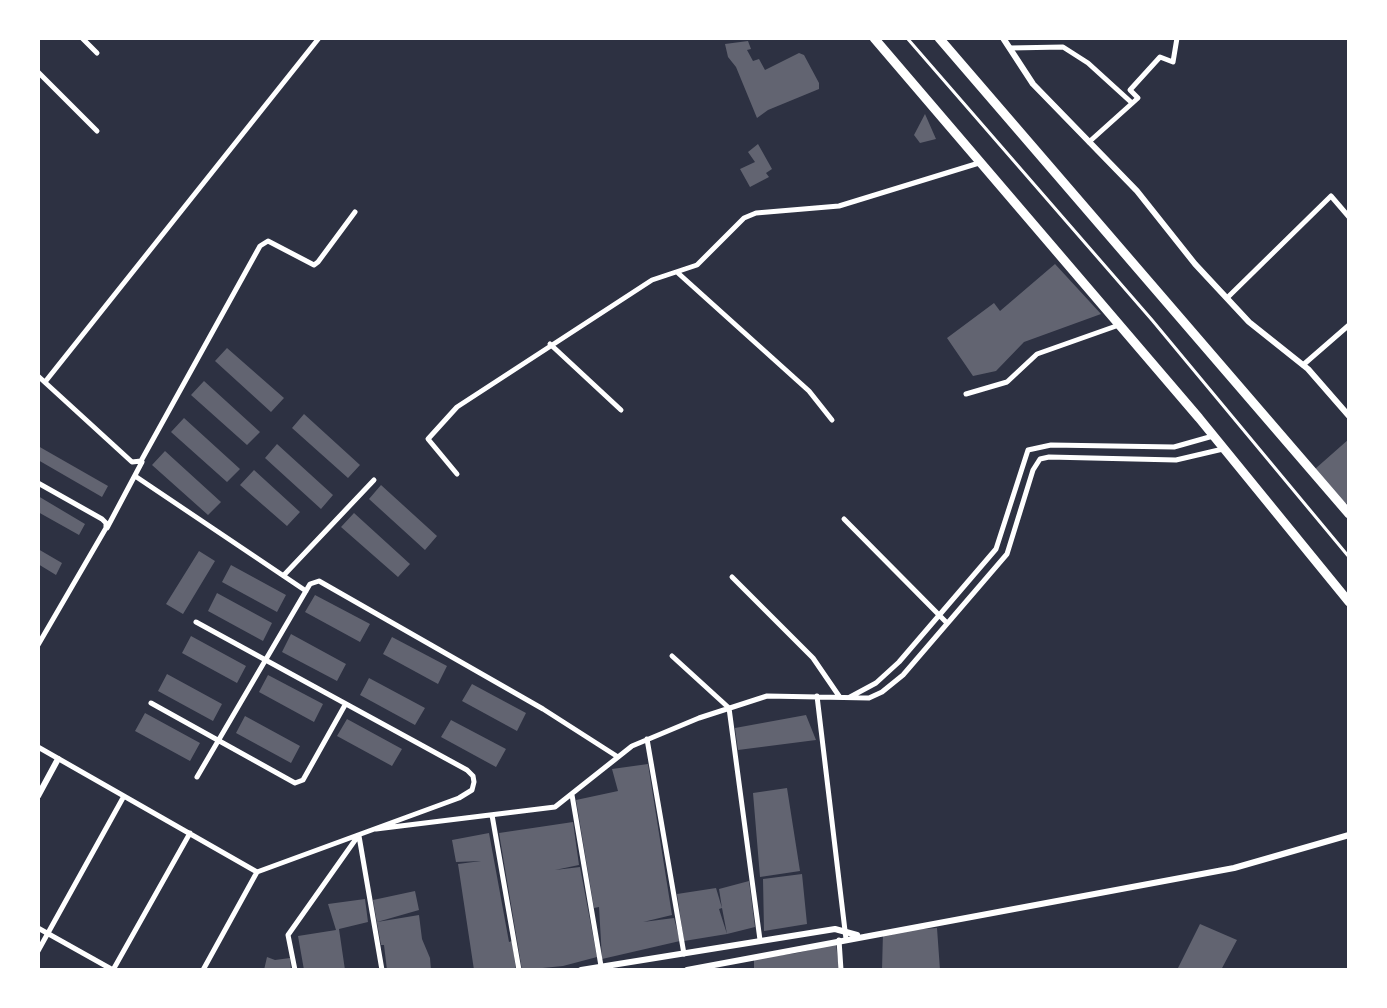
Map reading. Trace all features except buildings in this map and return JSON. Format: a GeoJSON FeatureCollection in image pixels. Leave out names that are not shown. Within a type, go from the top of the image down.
{"type":"FeatureCollection","features":[{"type":"Feature","properties":{"kind":"highway"},"geometry":{"type":"LineString","coordinates":[[874,38],[1120,325],[1349,602]]}},
{"type":"Feature","properties":{"kind":"highway"},"geometry":{"type":"LineString","coordinates":[[939,38],[1349,514]]}},
{"type":"Feature","properties":{"kind":"street"},"geometry":{"type":"LineString","coordinates":[[82,38],[97,53]]}},
{"type":"Feature","properties":{"kind":"street"},"geometry":{"type":"LineString","coordinates":[[45,382],[319,38]]}},
{"type":"Feature","properties":{"kind":"street"},"geometry":{"type":"LineString","coordinates":[[1003,38],[1033,84],[1137,191],[1195,264],[1249,322],[1303,365],[1349,416]]}},
{"type":"Feature","properties":{"kind":"street"},"geometry":{"type":"LineString","coordinates":[[1010,48],[1017,38]]}},
{"type":"Feature","properties":{"kind":"street"},"geometry":{"type":"LineString","coordinates":[[1050,47],[1056,38]]}},
{"type":"Feature","properties":{"kind":"street"},"geometry":{"type":"LineString","coordinates":[[1089,142],[1138,98],[1130,90],[1160,57],[1173,62],[1177,38]]}},
{"type":"Feature","properties":{"kind":"street"},"geometry":{"type":"LineString","coordinates":[[1010,48],[1063,47],[1088,63],[1132,103]]}},
{"type":"Feature","properties":{"kind":"street"},"geometry":{"type":"LineString","coordinates":[[38,72],[97,131]]}},
{"type":"Feature","properties":{"kind":"street"},"geometry":{"type":"LineString","coordinates":[[457,474],[429,442],[430,435],[457,407],[652,280],[697,265],[736,224],[756,213],[839,206],[981,162]]}},
{"type":"Feature","properties":{"kind":"street"},"geometry":{"type":"LineString","coordinates":[[1227,298],[1331,196],[1349,217]]}},
{"type":"Feature","properties":{"kind":"street"},"geometry":{"type":"LineString","coordinates":[[38,645],[135,476],[260,246],[268,241],[314,265],[355,212]]}},
{"type":"Feature","properties":{"kind":"street"},"geometry":{"type":"LineString","coordinates":[[678,273],[809,391],[832,420]]}},
{"type":"Feature","properties":{"kind":"street"},"geometry":{"type":"LineString","coordinates":[[966,394],[1007,382],[1037,354],[1120,325]]}},
{"type":"Feature","properties":{"kind":"street"},"geometry":{"type":"LineString","coordinates":[[1303,365],[1349,325]]}},
{"type":"Feature","properties":{"kind":"street"},"geometry":{"type":"LineString","coordinates":[[550,344],[621,410]]}},
{"type":"Feature","properties":{"kind":"street"},"geometry":{"type":"LineString","coordinates":[[38,376],[132,462],[137,463],[145,457]]}},
{"type":"Feature","properties":{"kind":"street"},"geometry":{"type":"LineString","coordinates":[[849,698],[885,676],[996,549],[1028,450],[1051,445],[1174,447],[1213,436]]}},
{"type":"Feature","properties":{"kind":"street"},"geometry":{"type":"LineString","coordinates":[[376,829],[555,807],[632,746],[767,696],[869,698],[893,684],[1007,554],[1033,470],[1040,459],[1176,460],[1223,449]]}},
{"type":"Feature","properties":{"kind":"street"},"geometry":{"type":"LineString","coordinates":[[135,476],[306,591]]}},
{"type":"Feature","properties":{"kind":"street"},"geometry":{"type":"LineString","coordinates":[[284,575],[374,480]]}},
{"type":"Feature","properties":{"kind":"street"},"geometry":{"type":"LineString","coordinates":[[38,483],[102,519],[106,528]]}},
{"type":"Feature","properties":{"kind":"street"},"geometry":{"type":"LineString","coordinates":[[844,519],[947,623]]}},
{"type":"Feature","properties":{"kind":"street"},"geometry":{"type":"LineString","coordinates":[[732,577],[813,658],[839,696]]}},
{"type":"Feature","properties":{"kind":"street"},"geometry":{"type":"LineString","coordinates":[[197,777],[310,584],[319,581],[543,709],[618,757]]}},
{"type":"Feature","properties":{"kind":"street"},"geometry":{"type":"LineString","coordinates":[[196,622],[473,776],[472,790],[467,795],[257,872],[203,970]]}},
{"type":"Feature","properties":{"kind":"street"},"geometry":{"type":"LineString","coordinates":[[672,656],[729,708],[760,940]]}},
{"type":"Feature","properties":{"kind":"street"},"geometry":{"type":"LineString","coordinates":[[817,696],[844,930],[841,970]]}},
{"type":"Feature","properties":{"kind":"street"},"geometry":{"type":"LineString","coordinates":[[151,703],[295,783],[303,780],[345,705]]}},
{"type":"Feature","properties":{"kind":"street"},"geometry":{"type":"LineString","coordinates":[[647,739],[684,954]]}},
{"type":"Feature","properties":{"kind":"street"},"geometry":{"type":"LineString","coordinates":[[38,747],[257,872]]}},
{"type":"Feature","properties":{"kind":"street"},"geometry":{"type":"LineString","coordinates":[[38,796],[58,759]]}},
{"type":"Feature","properties":{"kind":"street"},"geometry":{"type":"LineString","coordinates":[[572,794],[601,966]]}},
{"type":"Feature","properties":{"kind":"street"},"geometry":{"type":"LineString","coordinates":[[38,951],[124,796]]}},
{"type":"Feature","properties":{"kind":"street"},"geometry":{"type":"LineString","coordinates":[[492,815],[519,970]]}},
{"type":"Feature","properties":{"kind":"street"},"geometry":{"type":"LineString","coordinates":[[38,928],[113,970],[190,833]]}},
{"type":"Feature","properties":{"kind":"street"},"geometry":{"type":"LineString","coordinates":[[295,970],[288,935],[359,835]]}},
{"type":"Feature","properties":{"kind":"street"},"geometry":{"type":"LineString","coordinates":[[359,835],[382,970]]}},
{"type":"Feature","properties":{"kind":"street"},"geometry":{"type":"LineString","coordinates":[[687,970],[718,967],[859,936],[1234,868],[1349,835]]}},
{"type":"Feature","properties":{"kind":"street"},"geometry":{"type":"LineString","coordinates":[[581,970],[835,929],[859,936]]}},
{"type":"Feature","properties":{"kind":"lane"},"geometry":{"type":"LineString","coordinates":[[907,38],[1152,320],[1349,557]]}}]}
